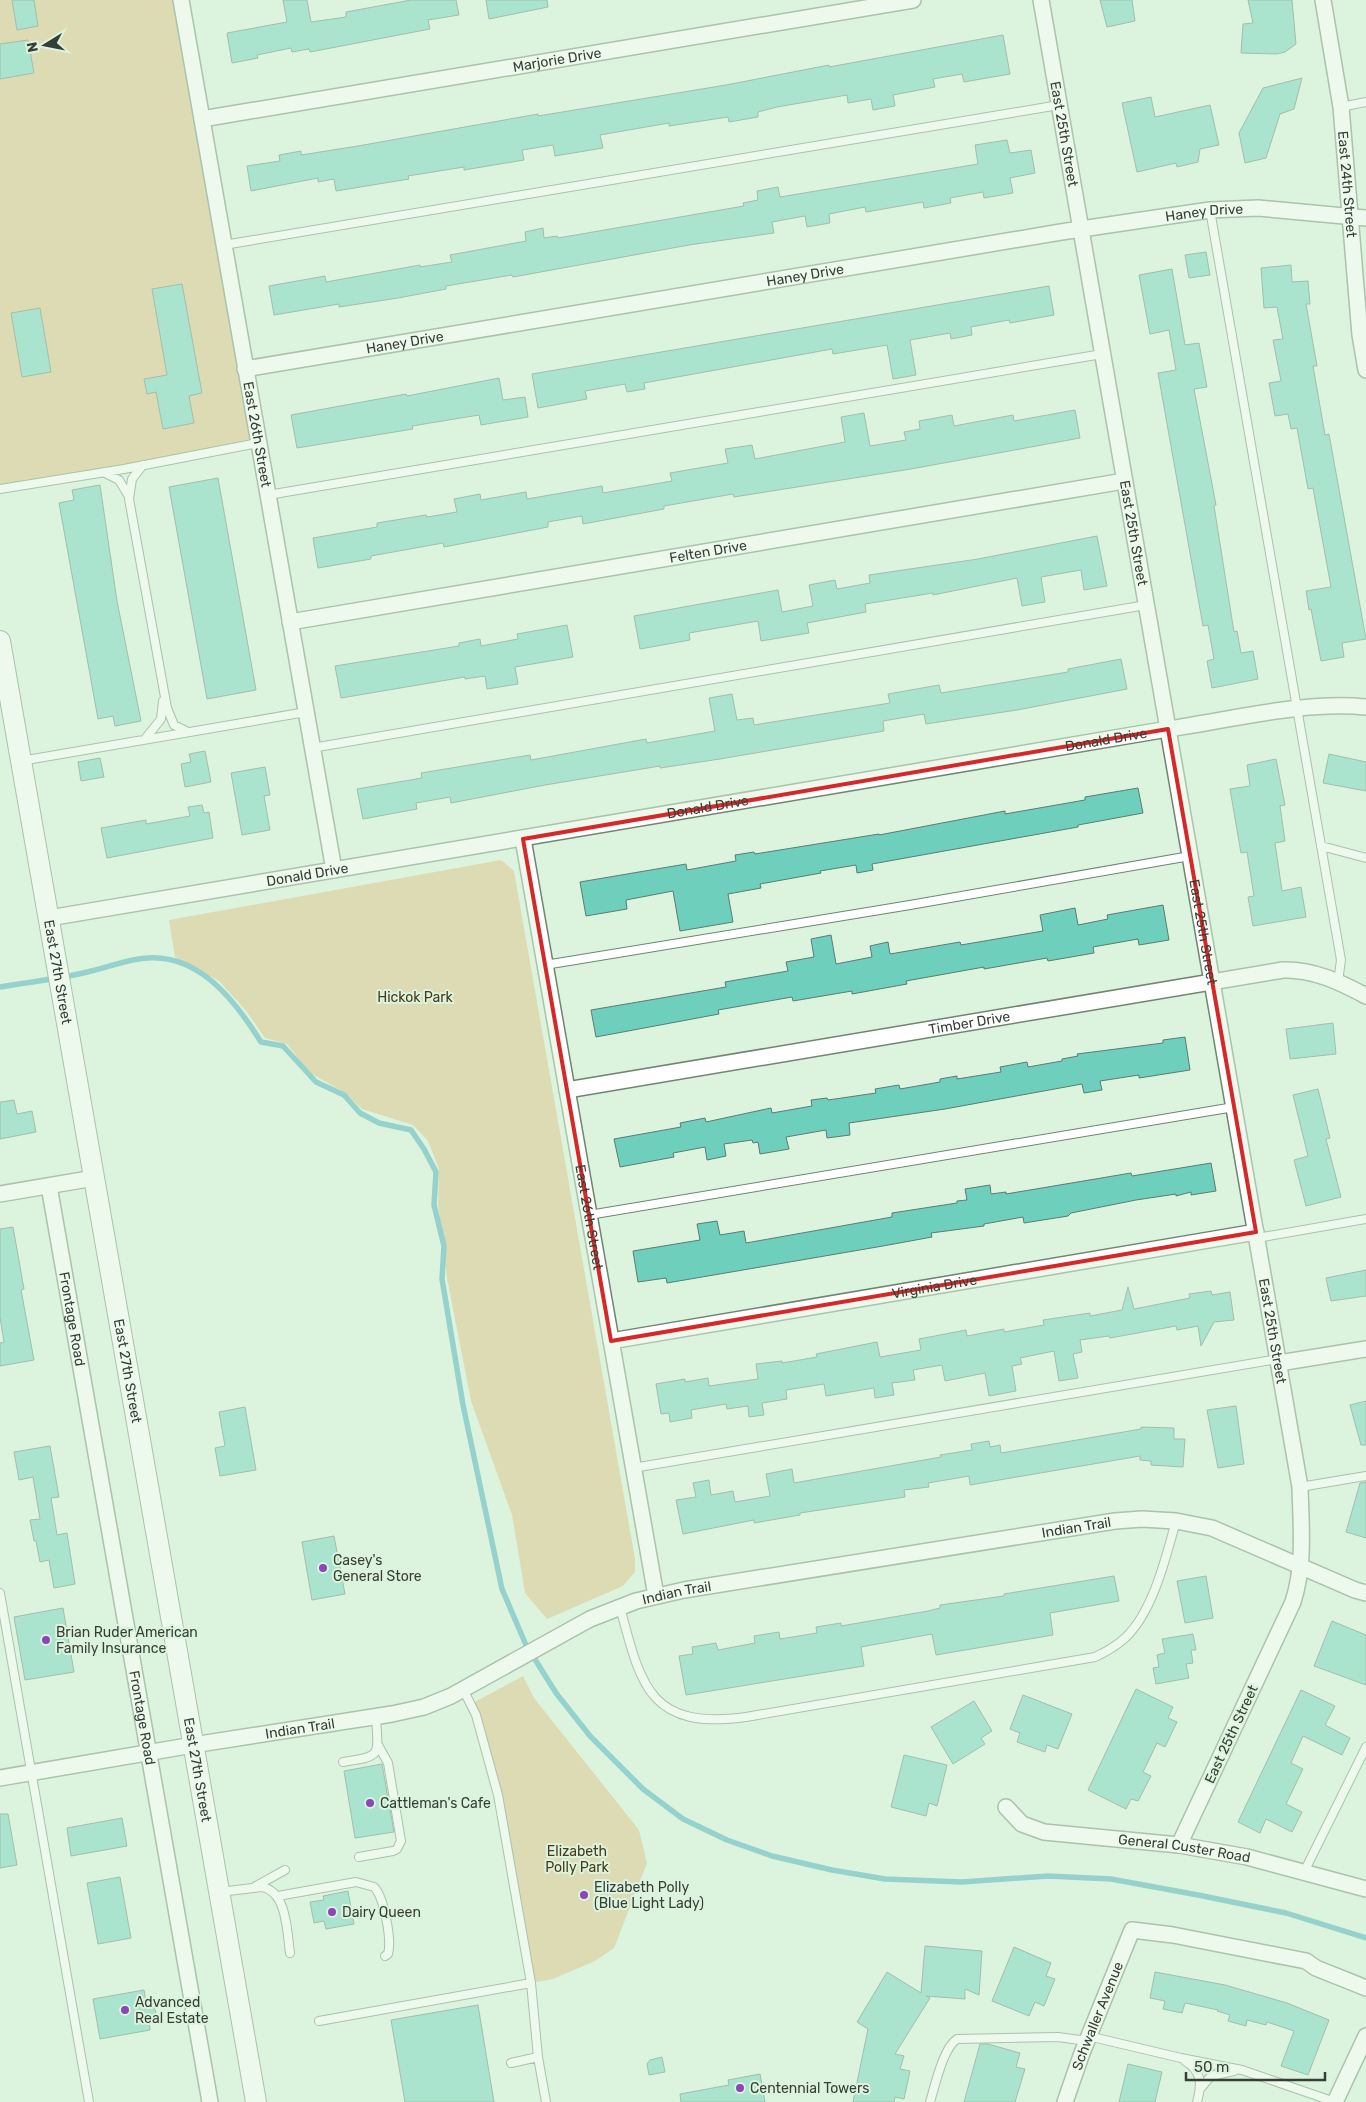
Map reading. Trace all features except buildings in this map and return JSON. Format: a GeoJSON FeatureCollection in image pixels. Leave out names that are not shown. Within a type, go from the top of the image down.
{"type":"FeatureCollection","features":[{"type":"Feature","properties":{"kind":"main road","name":"East 27th Street"},"geometry":{"type":"LineString","coordinates":[[0,641],[256,2102]]}},
{"type":"Feature","properties":{"kind":"street","name":"East 26th Street"},"geometry":{"type":"LineString","coordinates":[[181,0],[334,870]]}},
{"type":"Feature","properties":{"kind":"street","name":"Marjorie Drive"},"geometry":{"type":"LineString","coordinates":[[202,119],[912,0]]}},
{"type":"Feature","properties":{"kind":"street","name":"East 25th Street"},"geometry":{"type":"LineString","coordinates":[[1041,0],[1300,1487],[1301,1567],[1299,1585],[1293,1602],[1179,1845]]}},
{"type":"Feature","properties":{"kind":"street","name":"East 24th Street"},"geometry":{"type":"LineString","coordinates":[[1323,0],[1359,218],[1360,334],[1366,370]]}},
{"type":"Feature","properties":{"kind":"street","name":"Haney Drive"},"geometry":{"type":"LineString","coordinates":[[246,369],[1081,229],[1210,210],[1258,208],[1359,218]]}},
{"type":"Feature","properties":{"kind":"street","name":"Felten Drive"},"geometry":{"type":"LineString","coordinates":[[290,622],[1124,481]]}},
{"type":"Feature","properties":{"kind":"street","name":"Donald Drive"},"geometry":{"type":"LineString","coordinates":[[49,918],[1168,729],[1330,705],[1366,707]]}},
{"type":"Feature","properties":{"kind":"street","name":"East 26th Street"},"geometry":{"type":"LineString","coordinates":[[523,839],[656,1596]]}},
{"type":"Feature","properties":{"kind":"street","name":"Timber Drive"},"geometry":{"type":"LineString","coordinates":[[567,1090],[1283,970],[1297,969],[1312,972],[1366,996]]}},
{"type":"Feature","properties":{"kind":"street"},"geometry":{"type":"LineString","coordinates":[[0,1194],[94,1178]]}},
{"type":"Feature","properties":{"kind":"street","name":"Frontage Road"},"geometry":{"type":"LineString","coordinates":[[49,1186],[210,2102]]}},
{"type":"Feature","properties":{"kind":"street","name":"Virginia Drive"},"geometry":{"type":"LineString","coordinates":[[611,1341],[1256,1235]]}},
{"type":"Feature","properties":{"kind":"street"},"geometry":{"type":"LineString","coordinates":[[1278,1361],[1366,1349]]}},
{"type":"Feature","properties":{"kind":"street","name":"Indian Trail"},"geometry":{"type":"LineString","coordinates":[[0,1778],[193,1745],[376,1717],[424,1707],[463,1689],[590,1619],[656,1596],[1115,1521],[1142,1519],[1176,1521],[1212,1528],[1355,1590],[1366,1593]]}},
{"type":"Feature","properties":{"kind":"street","name":"General Custer Road"},"geometry":{"type":"LineString","coordinates":[[1006,1808],[1022,1824],[1044,1832],[1179,1845],[1247,1857],[1366,1890]]}},
{"type":"Feature","properties":{"kind":"street","name":"Schwaller Avenue"},"geometry":{"type":"LineString","coordinates":[[1065,2102],[1132,1930],[1172,1935],[1306,1961],[1316,1968],[1366,1988]]}},
{"type":"Feature","properties":{"kind":"street"},"geometry":{"type":"LineString","coordinates":[[1335,2102],[1366,2036]]}},
{"type":"Feature","properties":{"kind":"lane"},"geometry":{"type":"LineString","coordinates":[[1341,107],[1366,102]]}},
{"type":"Feature","properties":{"kind":"lane"},"geometry":{"type":"LineString","coordinates":[[224,246],[1059,105]]}},
{"type":"Feature","properties":{"kind":"lane"},"geometry":{"type":"LineString","coordinates":[[1210,210],[1341,960],[1338,982]]}},
{"type":"Feature","properties":{"kind":"lane"},"geometry":{"type":"LineString","coordinates":[[268,495],[1102,354]]}},
{"type":"Feature","properties":{"kind":"lane"},"geometry":{"type":"LineString","coordinates":[[0,488],[143,465],[258,443]]}},
{"type":"Feature","properties":{"kind":"lane"},"geometry":{"type":"LineString","coordinates":[[129,499],[132,479],[143,465]]}},
{"type":"Feature","properties":{"kind":"lane"},"geometry":{"type":"LineString","coordinates":[[102,472],[119,480],[129,499],[170,719],[177,728],[188,732]]}},
{"type":"Feature","properties":{"kind":"lane"},"geometry":{"type":"LineString","coordinates":[[312,748],[1146,605]]}},
{"type":"Feature","properties":{"kind":"lane"},"geometry":{"type":"LineString","coordinates":[[144,739],[161,720],[163,687]]}},
{"type":"Feature","properties":{"kind":"lane"},"geometry":{"type":"LineString","coordinates":[[21,761],[306,712]]}},
{"type":"Feature","properties":{"kind":"lane"},"geometry":{"type":"LineString","coordinates":[[1321,846],[1366,858]]}},
{"type":"Feature","properties":{"kind":"lane"},"geometry":{"type":"LineString","coordinates":[[545,965],[1190,856]]}},
{"type":"Feature","properties":{"kind":"lane"},"geometry":{"type":"LineString","coordinates":[[589,1216],[1234,1107]]}},
{"type":"Feature","properties":{"kind":"lane"},"geometry":{"type":"LineString","coordinates":[[1256,1235],[1366,1219]]}},
{"type":"Feature","properties":{"kind":"lane"},"geometry":{"type":"LineString","coordinates":[[633,1468],[1278,1361]]}},
{"type":"Feature","properties":{"kind":"lane"},"geometry":{"type":"LineString","coordinates":[[1300,1487],[1366,1476]]}},
{"type":"Feature","properties":{"kind":"lane"},"geometry":{"type":"LineString","coordinates":[[620,1607],[637,1669],[649,1689],[662,1704],[683,1716],[694,1719],[727,1720],[1095,1657],[1125,1638],[1144,1613],[1176,1521]]}},
{"type":"Feature","properties":{"kind":"lane"},"geometry":{"type":"LineString","coordinates":[[0,1593],[89,2102]]}},
{"type":"Feature","properties":{"kind":"lane"},"geometry":{"type":"LineString","coordinates":[[463,1689],[476,1715],[498,1795],[531,1983],[538,2057],[546,2102]]}},
{"type":"Feature","properties":{"kind":"lane"},"geometry":{"type":"LineString","coordinates":[[343,1762],[369,1758],[375,1753],[378,1745],[376,1717]]}},
{"type":"Feature","properties":{"kind":"lane"},"geometry":{"type":"LineString","coordinates":[[359,1857],[393,1851],[397,1849],[401,1841],[388,1763],[378,1745]]}},
{"type":"Feature","properties":{"kind":"lane"},"geometry":{"type":"LineString","coordinates":[[1304,1872],[1366,1747]]}},
{"type":"Feature","properties":{"kind":"lane"},"geometry":{"type":"LineString","coordinates":[[253,1887],[285,1870]]}},
{"type":"Feature","properties":{"kind":"lane"},"geometry":{"type":"LineString","coordinates":[[278,1896],[356,1882],[374,1887],[381,1898],[390,1944],[388,1954],[385,1956]]}},
{"type":"Feature","properties":{"kind":"lane"},"geometry":{"type":"LineString","coordinates":[[219,1892],[253,1887],[268,1888],[278,1896],[290,1953]]}},
{"type":"Feature","properties":{"kind":"lane"},"geometry":{"type":"LineString","coordinates":[[319,2021],[531,1983]]}},
{"type":"Feature","properties":{"kind":"lane"},"geometry":{"type":"LineString","coordinates":[[930,2102],[946,2054],[951,2043],[957,2039],[1058,2037],[1088,2039],[1242,2070],[1335,2102]]}},
{"type":"Feature","properties":{"kind":"lane"},"geometry":{"type":"LineString","coordinates":[[511,2062],[538,2057]]}},
{"type":"Feature","properties":{"kind":"lane"},"geometry":{"type":"LineString","coordinates":[[1181,2058],[1191,2064],[1197,2072],[1200,2089]]}},
{"type":"Feature","properties":{"kind":"lane"},"geometry":{"type":"LineString","coordinates":[[1196,2102],[1200,2089],[1211,2076],[1242,2070]]}},
{"type":"Feature","properties":{"kind":"highlighted area"},"geometry":{"type":"Polygon","coordinates":[[[1168,729],[1256,1232],[611,1341],[523,839],[1168,729]]]}},
{"type":"Feature","properties":{"kind":"green space"},"geometry":{"type":"Polygon","coordinates":[[[0,0],[181,0],[258,443],[0,489],[0,0]]]}},
{"type":"Feature","properties":{"kind":"green space","name":"Hickok Park"},"geometry":{"type":"Polygon","coordinates":[[[501,860],[514,871],[635,1559],[635,1572],[623,1586],[547,1619],[525,1593],[512,1515],[471,1401],[447,1278],[438,1204],[439,1169],[428,1141],[413,1125],[362,1109],[345,1093],[309,1072],[287,1044],[265,1038],[247,1012],[219,981],[175,957],[169,920],[501,860]]]}},
{"type":"Feature","properties":{"kind":"green space","name":"Elizabeth Polly Park"},"geometry":{"type":"Polygon","coordinates":[[[523,1676],[534,1698],[639,1830],[647,1863],[614,1948],[595,1961],[553,1979],[531,1983],[498,1795],[471,1704],[523,1676]]]}},
{"type":"Feature","properties":{"kind":"waterway"},"geometry":{"type":"LineString","coordinates":[[0,987],[55,979],[147,958],[166,959],[184,964],[200,972],[228,997],[261,1042],[283,1046],[316,1082],[344,1095],[360,1113],[379,1123],[411,1130],[436,1172],[434,1205],[444,1246],[442,1279],[463,1405],[502,1589],[526,1645],[556,1693],[590,1736],[643,1789],[683,1819],[727,1840],[772,1856],[832,1870],[885,1879],[962,1882],[1048,1876],[1111,1879],[1286,1913],[1366,1938]]}},
{"type":"Feature","properties":{"kind":"place","name":"Casey's General Store"},"geometry":{"type":"Point","coordinates":[323,1568]}},
{"type":"Feature","properties":{"kind":"place","name":"Brian Ruder American Family Insurance"},"geometry":{"type":"Point","coordinates":[46,1640]}},
{"type":"Feature","properties":{"kind":"place","name":"Cattleman's Cafe"},"geometry":{"type":"Point","coordinates":[370,1803]}},
{"type":"Feature","properties":{"kind":"place","name":"Elizabeth Polly (Blue Light Lady)"},"geometry":{"type":"Point","coordinates":[584,1895]}},
{"type":"Feature","properties":{"kind":"place","name":"Dairy Queen"},"geometry":{"type":"Point","coordinates":[332,1912]}},
{"type":"Feature","properties":{"kind":"place","name":"Advanced Real Estate"},"geometry":{"type":"Point","coordinates":[125,2010]}},
{"type":"Feature","properties":{"kind":"place","name":"Centennial Towers"},"geometry":{"type":"Point","coordinates":[740,2088]}}]}
